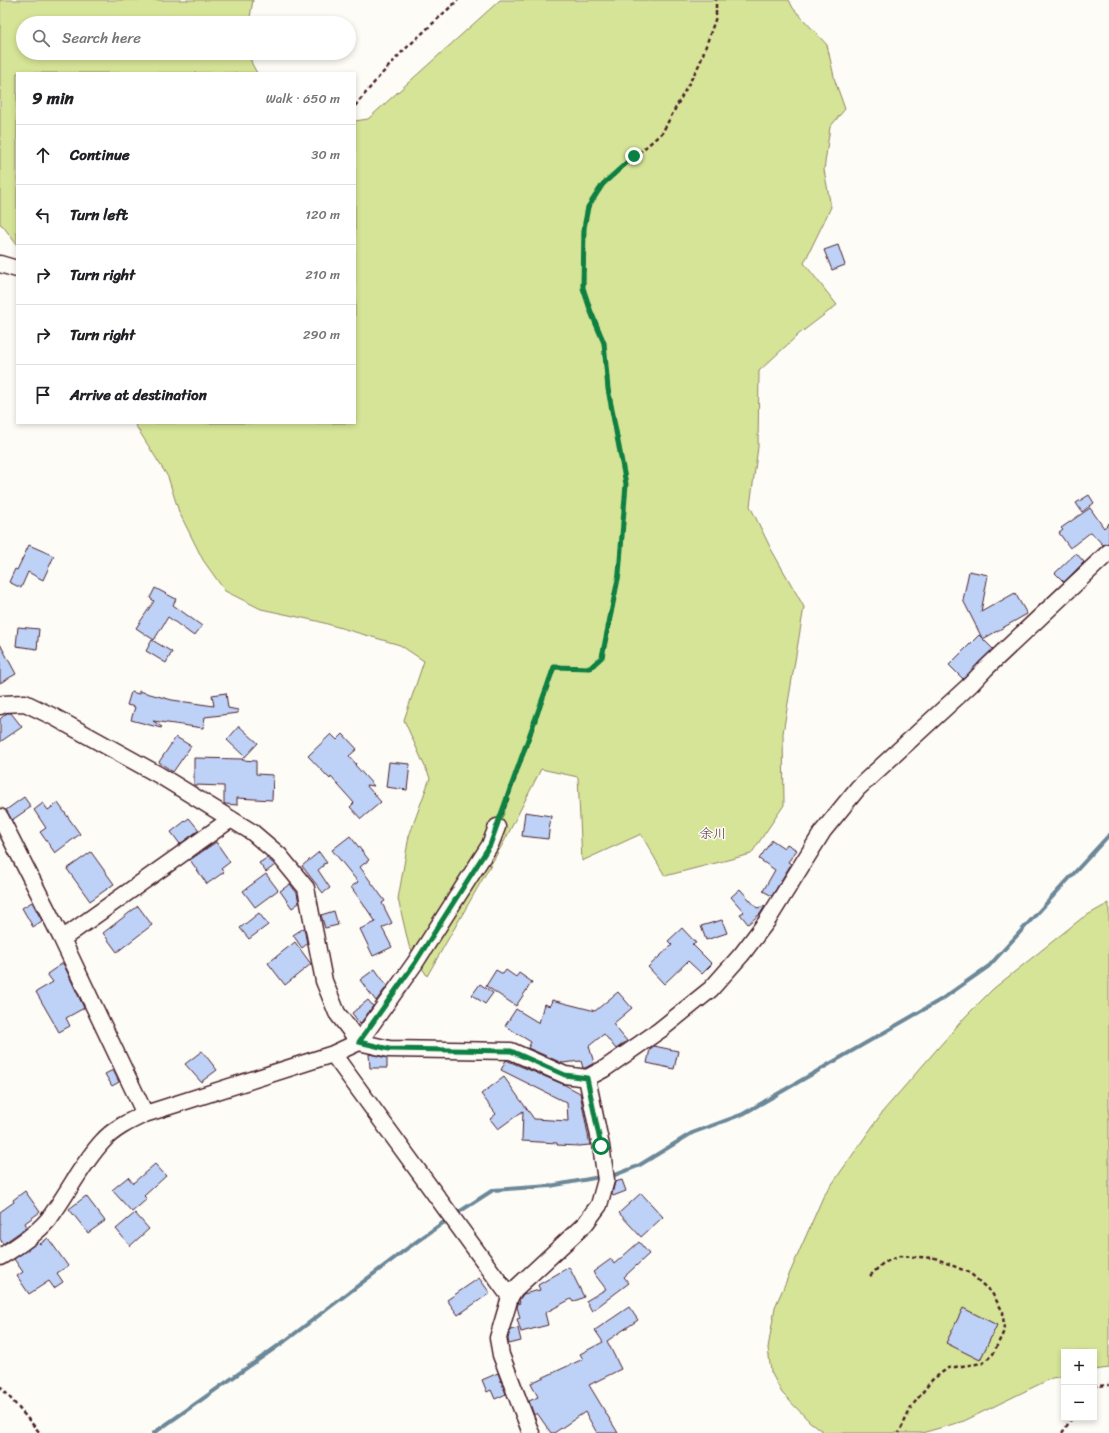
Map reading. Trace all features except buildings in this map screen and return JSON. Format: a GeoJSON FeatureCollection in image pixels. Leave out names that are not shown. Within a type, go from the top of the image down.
{"type":"FeatureCollection","features":[{"type":"Feature","properties":{"kind":"street"},"geometry":{"type":"LineString","coordinates":[[0,264],[16,269]]}},
{"type":"Feature","properties":{"kind":"street"},"geometry":{"type":"LineString","coordinates":[[0,706],[3,704],[25,703],[54,717],[159,775],[252,832],[279,854],[306,888],[324,981],[337,1013],[359,1042],[389,1049],[511,1051],[565,1075],[587,1078],[604,1069],[660,1030],[710,989],[742,954],[767,922],[823,831],[858,788],[971,684],[1109,552]]}},
{"type":"Feature","properties":{"kind":"street"},"geometry":{"type":"LineString","coordinates":[[0,817],[62,939],[145,1114]]}},
{"type":"Feature","properties":{"kind":"street"},"geometry":{"type":"LineString","coordinates":[[62,939],[231,819]]}},
{"type":"Feature","properties":{"kind":"street"},"geometry":{"type":"LineString","coordinates":[[0,1257],[20,1244],[47,1221],[103,1140],[125,1124],[145,1114],[333,1054],[359,1042],[415,963],[490,845],[498,827]]}},
{"type":"Feature","properties":{"kind":"street"},"geometry":{"type":"LineString","coordinates":[[333,1054],[510,1298]]}},
{"type":"Feature","properties":{"kind":"street"},"geometry":{"type":"LineString","coordinates":[[531,1433],[501,1355],[498,1338],[510,1298],[514,1290],[585,1224],[599,1205],[606,1180],[601,1146],[587,1078]]}},
{"type":"Feature","properties":{"kind":"path"},"geometry":{"type":"LineString","coordinates":[[356,105],[402,52],[458,0]]}},
{"type":"Feature","properties":{"kind":"path"},"geometry":{"type":"LineString","coordinates":[[498,827],[554,667],[590,668],[602,657],[619,574],[626,484],[608,389],[604,343],[583,288],[584,228],[588,207],[603,184],[662,132],[700,63],[716,17],[716,0]]}},
{"type":"Feature","properties":{"kind":"path"},"geometry":{"type":"LineString","coordinates":[[870,1276],[883,1263],[900,1256],[935,1258],[970,1273],[992,1293],[1002,1312],[1004,1331],[993,1354],[983,1363],[948,1368],[932,1380],[912,1406],[899,1433]]}},
{"type":"Feature","properties":{"kind":"path"},"geometry":{"type":"LineString","coordinates":[[1097,1386],[1109,1385]]}},
{"type":"Feature","properties":{"kind":"path"},"geometry":{"type":"LineString","coordinates":[[0,1386],[40,1433]]}},
{"type":"Feature","properties":{"kind":"path"},"geometry":{"type":"LineString","coordinates":[[1062,1433],[1070,1421]]}},
{"type":"Feature","properties":{"kind":"green space"},"geometry":{"type":"Polygon","coordinates":[[[0,0],[253,0],[250,16],[16,16],[16,60],[251,60],[256,72],[16,72],[16,244],[0,224],[0,0]]]}},
{"type":"Feature","properties":{"kind":"green space"},"geometry":{"type":"Polygon","coordinates":[[[500,0],[789,0],[793,8],[827,45],[835,81],[845,109],[830,127],[824,170],[831,207],[804,263],[837,305],[799,334],[759,371],[758,447],[750,506],[771,549],[804,607],[783,733],[784,805],[751,854],[665,876],[641,834],[582,861],[578,777],[541,769],[505,840],[427,976],[409,946],[398,899],[409,836],[430,778],[404,720],[424,661],[400,645],[317,621],[261,609],[225,591],[203,560],[179,512],[168,477],[135,424],[356,424],[356,121],[368,119],[500,0]]]}},
{"type":"Feature","properties":{"kind":"green space"},"geometry":{"type":"Polygon","coordinates":[[[1109,903],[1109,1368],[1097,1370],[1097,1349],[1061,1349],[1061,1376],[1052,1378],[964,1421],[922,1433],[825,1433],[810,1422],[782,1393],[771,1372],[768,1348],[775,1307],[823,1197],[884,1110],[965,1017],[993,989],[1082,918],[1109,903]]]}},
{"type":"Feature","properties":{"kind":"waterway"},"geometry":{"type":"LineString","coordinates":[[615,1175],[638,1166],[692,1133],[743,1114],[942,999],[989,966],[1109,835]]}},
{"type":"Feature","properties":{"kind":"waterway"},"geometry":{"type":"LineString","coordinates":[[459,1212],[493,1190],[550,1186],[600,1177]]}},
{"type":"Feature","properties":{"kind":"waterway"},"geometry":{"type":"LineString","coordinates":[[154,1433],[285,1341],[447,1220]]}},
{"type":"Feature","properties":{"kind":"district","name":"余川"},"geometry":{"type":"Point","coordinates":[713,833]}},
{"type":"Feature","properties":{"kind":"route"},"geometry":{"type":"LineString","coordinates":[[601,1146],[587,1078],[565,1075],[511,1051],[389,1049],[359,1042],[415,963],[490,845],[498,827],[554,667],[590,668],[602,657],[619,574],[626,484],[608,389],[604,343],[583,288],[584,228],[588,207],[603,184],[634,156]]}}]}
